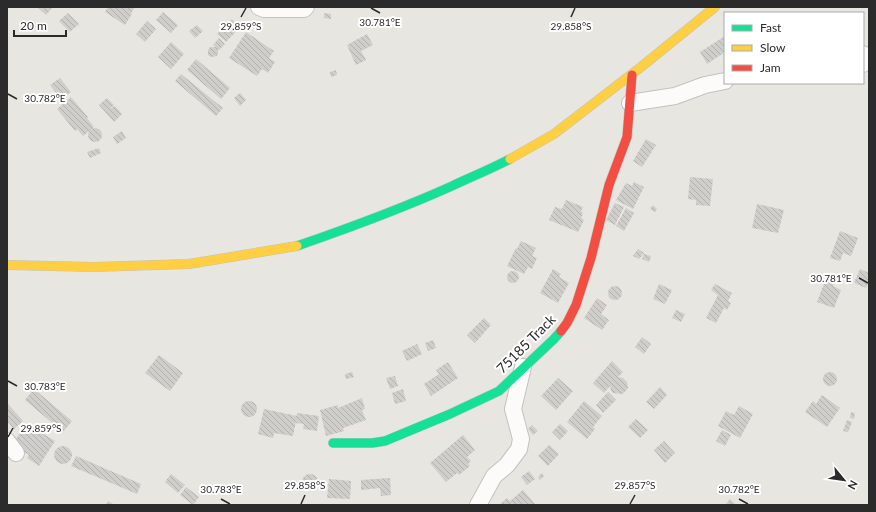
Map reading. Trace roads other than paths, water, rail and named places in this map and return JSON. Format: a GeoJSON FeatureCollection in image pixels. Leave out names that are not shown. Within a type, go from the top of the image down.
{"type":"FeatureCollection","features":[{"type":"Feature","properties":{"kind":"street"},"geometry":{"type":"LineString","coordinates":[[259,7],[264,9],[305,8]]}},
{"type":"Feature","properties":{"kind":"street"},"geometry":{"type":"LineString","coordinates":[[7,265],[94,267],[190,264],[292,248],[371,219],[497,166],[554,134],[632,75],[714,7]]}},
{"type":"Feature","properties":{"kind":"street","name":"75185 Track"},"geometry":{"type":"LineString","coordinates":[[332,443],[372,443],[385,441],[450,414],[499,391],[554,339],[567,323],[576,305],[591,258],[610,184],[626,136],[632,75]]}},
{"type":"Feature","properties":{"kind":"street"},"geometry":{"type":"LineString","coordinates":[[630,103],[675,96],[705,85],[724,81]]}},
{"type":"Feature","properties":{"kind":"street"},"geometry":{"type":"LineString","coordinates":[[478,505],[494,476],[510,462],[519,449],[521,439],[514,409],[523,367]]}}]}
